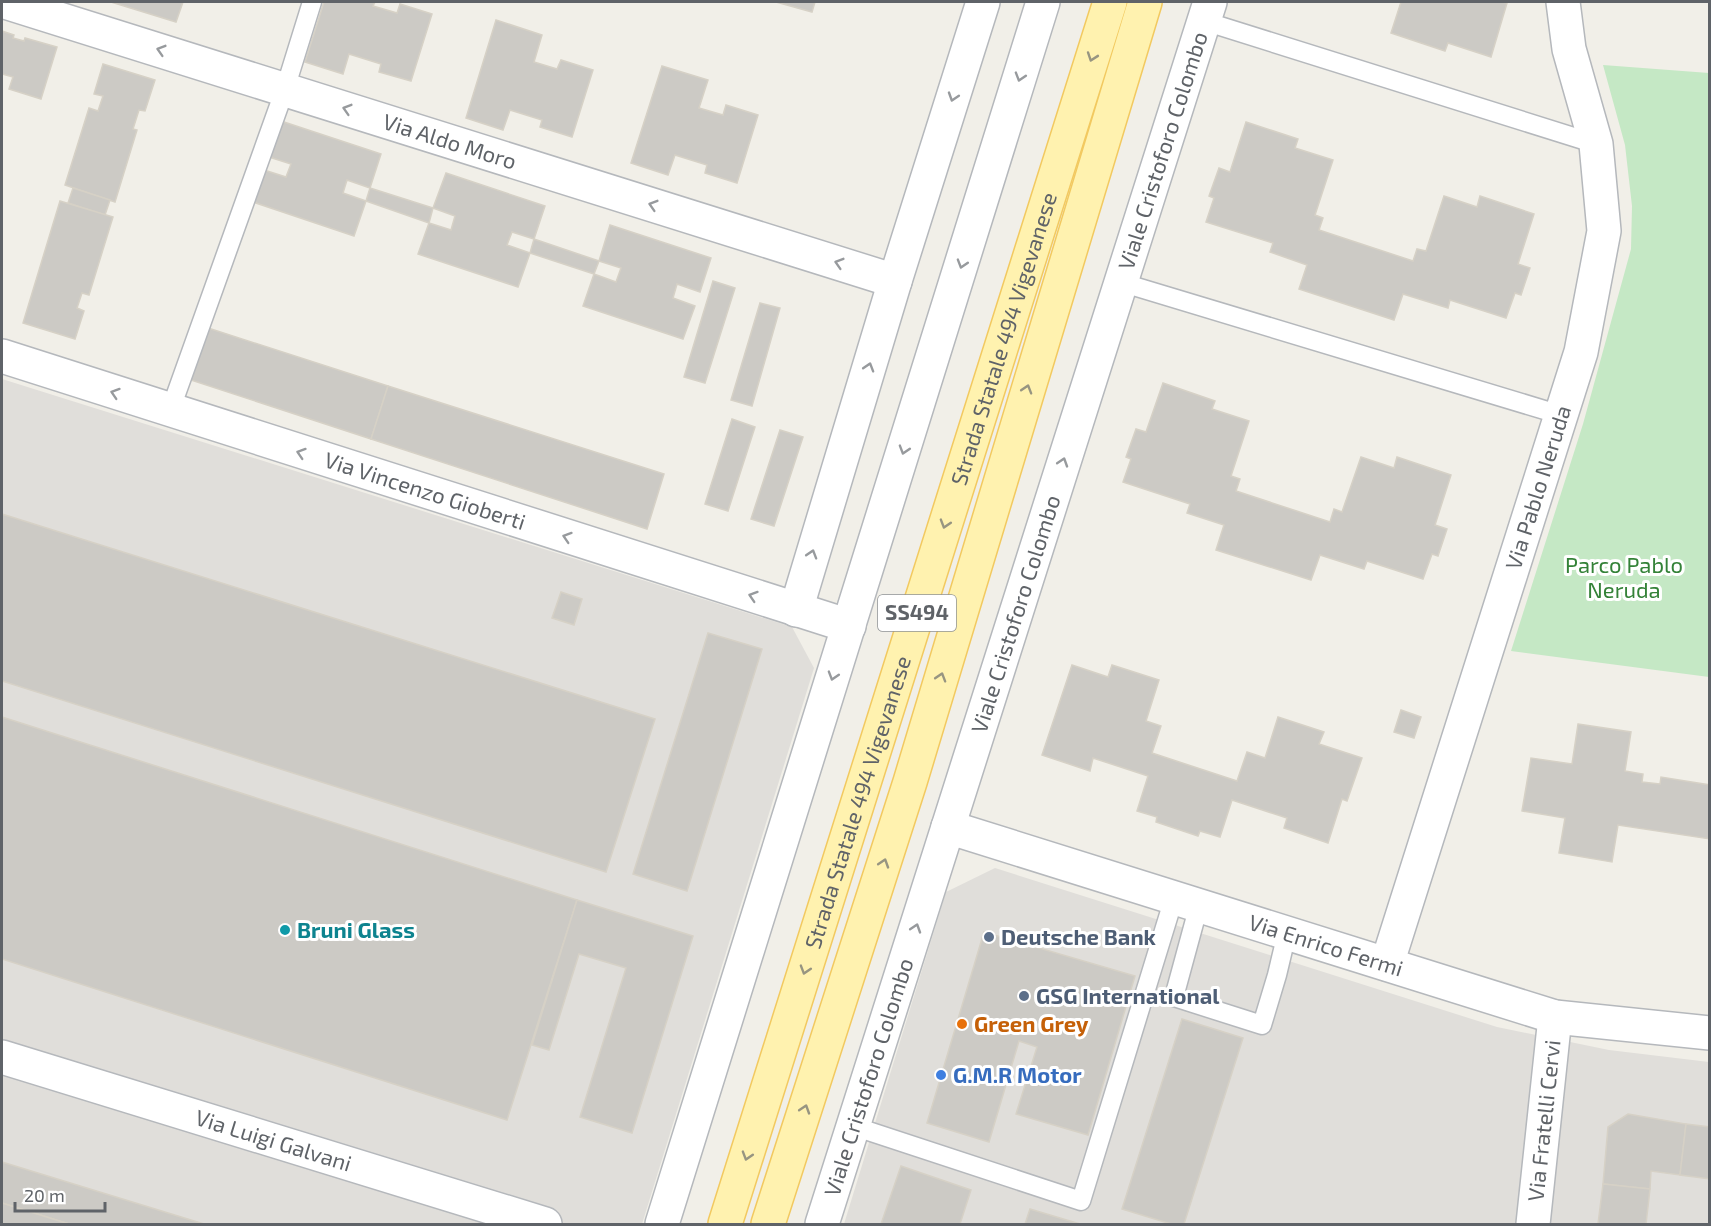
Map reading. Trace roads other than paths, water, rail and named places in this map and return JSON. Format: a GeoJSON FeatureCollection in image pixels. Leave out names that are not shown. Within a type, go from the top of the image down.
{"type":"FeatureCollection","features":[{"type":"Feature","properties":{"kind":"main road","name":"Strada Statale 494 Vigevanese"},"geometry":{"type":"LineString","coordinates":[[725,1224],[1110,2]]}},
{"type":"Feature","properties":{"kind":"main road","name":"Strada Statale 494 Vigevanese"},"geometry":{"type":"LineString","coordinates":[[768,1224],[910,782],[1145,2]]}},
{"type":"Feature","properties":{"kind":"street","name":"Via Aldo Moro"},"geometry":{"type":"LineString","coordinates":[[5,2],[895,281]]}},
{"type":"Feature","properties":{"kind":"street"},"geometry":{"type":"LineString","coordinates":[[796,610],[895,281],[983,2]]}},
{"type":"Feature","properties":{"kind":"street"},"geometry":{"type":"LineString","coordinates":[[662,1224],[1043,2]]}},
{"type":"Feature","properties":{"kind":"street","name":"Via Pablo Neruda"},"geometry":{"type":"LineString","coordinates":[[1387,964],[1581,352],[1604,231],[1596,144],[1569,49],[1563,2]]}},
{"type":"Feature","properties":{"kind":"street","name":"Viale Cristoforo Colombo"},"geometry":{"type":"LineString","coordinates":[[822,1224],[1207,11]]}},
{"type":"Feature","properties":{"kind":"street","name":"Via Vincenzo Gioberti"},"geometry":{"type":"LineString","coordinates":[[2,356],[849,626]]}},
{"type":"Feature","properties":{"kind":"street","name":"Via Enrico Fermi"},"geometry":{"type":"LineString","coordinates":[[948,826],[1555,1017],[1710,1033]]}},
{"type":"Feature","properties":{"kind":"street","name":"Via Fratelli Cervi"},"geometry":{"type":"LineString","coordinates":[[1533,1224],[1555,1017]]}},
{"type":"Feature","properties":{"kind":"street","name":"Via Luigi Galvani"},"geometry":{"type":"LineString","coordinates":[[2,1057],[545,1224]]}},
{"type":"Feature","properties":{"kind":"lane"},"geometry":{"type":"LineString","coordinates":[[170,411],[285,89],[312,2]]}},
{"type":"Feature","properties":{"kind":"lane"},"geometry":{"type":"LineString","coordinates":[[1207,11],[1596,144]]}},
{"type":"Feature","properties":{"kind":"lane"},"geometry":{"type":"LineString","coordinates":[[1120,282],[1561,415]]}},
{"type":"Feature","properties":{"kind":"lane"},"geometry":{"type":"LineString","coordinates":[[1187,901],[1174,997],[1262,1025],[1287,933]]}},
{"type":"Feature","properties":{"kind":"lane"},"geometry":{"type":"LineString","coordinates":[[853,1126],[1081,1201],[1187,901]]}},
{"type":"Feature","properties":{"kind":"place","name":"Bruni Glass"},"geometry":{"type":"Point","coordinates":[285,930]}},
{"type":"Feature","properties":{"kind":"place","name":"Deutsche Bank"},"geometry":{"type":"Point","coordinates":[989,937]}},
{"type":"Feature","properties":{"kind":"place","name":"GSG International"},"geometry":{"type":"Point","coordinates":[1024,996]}},
{"type":"Feature","properties":{"kind":"place","name":"Green Grey"},"geometry":{"type":"Point","coordinates":[962,1024]}},
{"type":"Feature","properties":{"kind":"place","name":"G.M.R Motor"},"geometry":{"type":"Point","coordinates":[941,1075]}},
{"type":"Feature","properties":{"kind":"park label","name":"Parco Pablo Neruda"},"geometry":{"type":"Point","coordinates":[1624,578]}}]}
